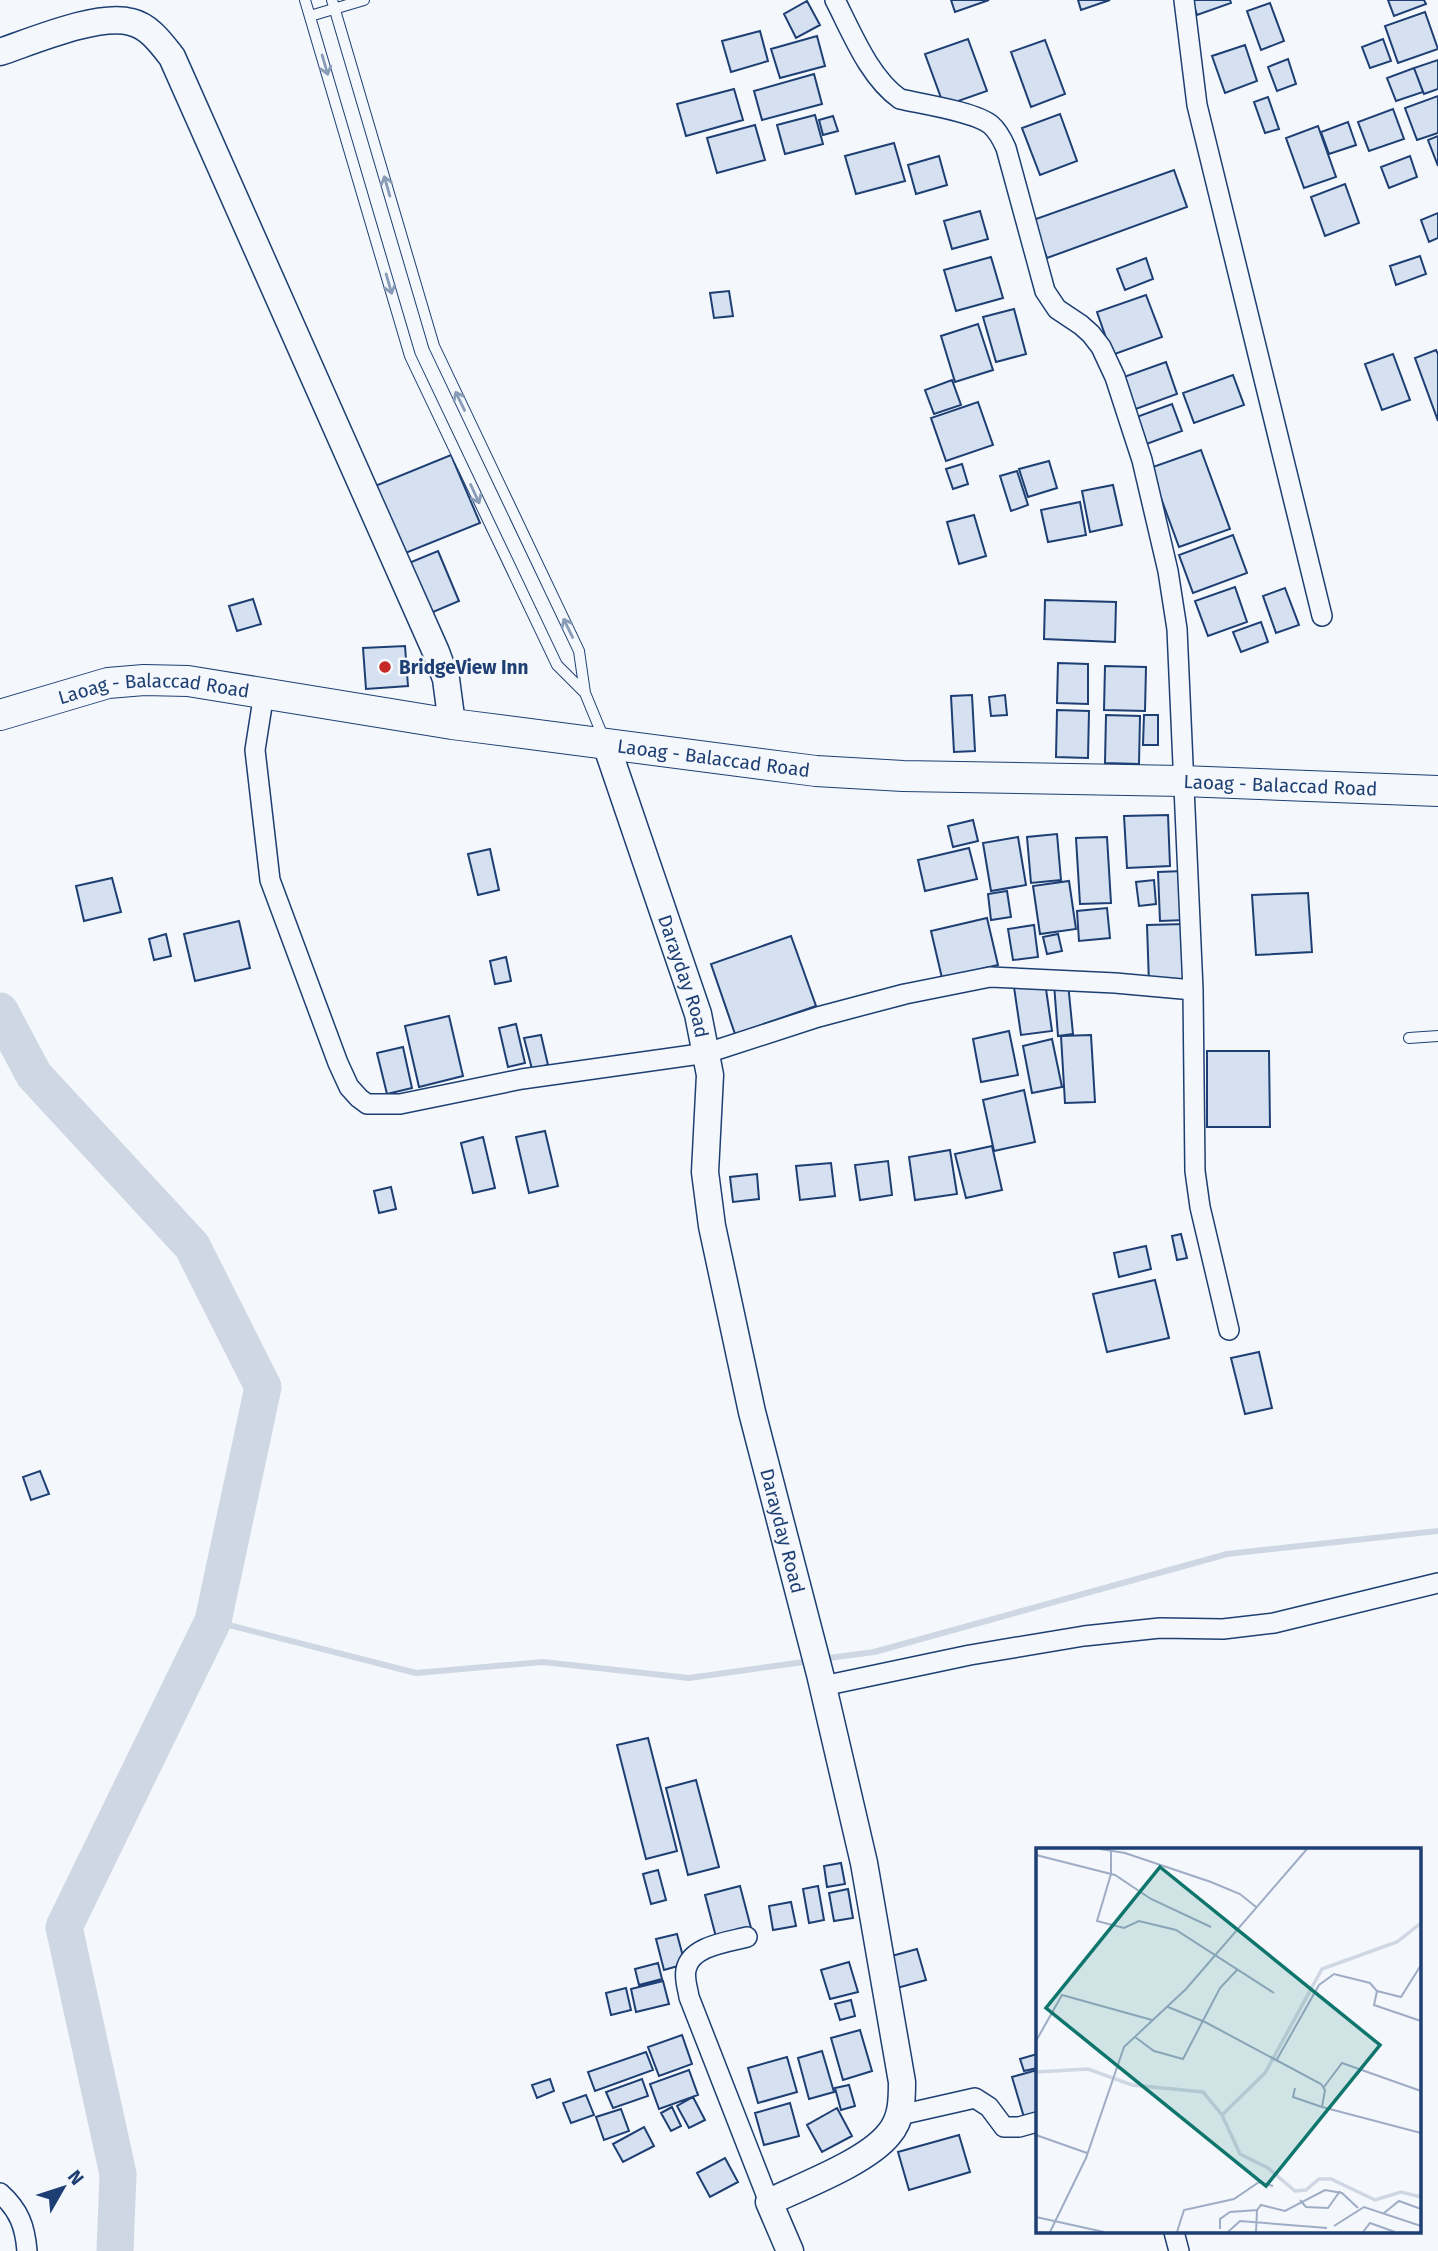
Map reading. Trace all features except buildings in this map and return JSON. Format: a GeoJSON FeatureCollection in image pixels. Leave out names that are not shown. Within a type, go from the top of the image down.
{"type":"FeatureCollection","features":[{"type":"Feature","properties":{"kind":"main road","name":"Laoag - Balaccad Road"},"geometry":{"type":"LineString","coordinates":[[8,711],[108,683],[188,681],[452,724],[816,771],[903,776],[1182,781],[1438,791]]}},
{"type":"Feature","properties":{"kind":"street"},"geometry":{"type":"LineString","coordinates":[[835,0],[866,58],[890,92],[900,99],[975,116],[990,123],[1000,134],[1045,291],[1057,309],[1081,325],[1101,347],[1115,377],[1142,460],[1174,602],[1193,990],[1195,1171],[1200,1207],[1229,1330]]}},
{"type":"Feature","properties":{"kind":"street"},"geometry":{"type":"LineString","coordinates":[[1184,0],[1196,105],[1322,615]]}},
{"type":"Feature","properties":{"kind":"street"},"geometry":{"type":"LineString","coordinates":[[0,52],[75,27],[106,21],[132,22],[152,33],[172,57],[436,652],[446,679],[452,724]]}},
{"type":"Feature","properties":{"kind":"street"},"geometry":{"type":"LineString","coordinates":[[264,693],[255,750],[270,880],[338,1063],[349,1087],[367,1104],[400,1104],[522,1079],[707,1053],[818,1017],[905,994],[990,977],[1193,990]]}},
{"type":"Feature","properties":{"kind":"street","name":"Darayday Road"},"geometry":{"type":"LineString","coordinates":[[606,744],[698,1014],[707,1053],[710,1075],[705,1172],[707,1201],[752,1412],[802,1603],[864,1863],[902,2082],[900,2115]]}},
{"type":"Feature","properties":{"kind":"street"},"geometry":{"type":"LineString","coordinates":[[821,1680],[1084,1636],[1160,1628],[1223,1629],[1274,1623],[1438,1583]]}},
{"type":"Feature","properties":{"kind":"street"},"geometry":{"type":"LineString","coordinates":[[747,1937],[704,1950],[688,1963],[685,1973],[689,1997],[790,2251]]}},
{"type":"Feature","properties":{"kind":"street"},"geometry":{"type":"LineString","coordinates":[[769,2202],[872,2150],[890,2134],[900,2115],[975,2098],[989,2107],[1004,2127],[1019,2127],[1036,2122]]}},
{"type":"Feature","properties":{"kind":"street"},"geometry":{"type":"LineString","coordinates":[[0,2193],[17,2211],[25,2230],[27,2251]]}},
{"type":"Feature","properties":{"kind":"street"},"geometry":{"type":"LineString","coordinates":[[1175,2234],[1179,2251]]}},
{"type":"Feature","properties":{"kind":"lane"},"geometry":{"type":"LineString","coordinates":[[305,0],[410,356],[556,665],[585,693]]}},
{"type":"Feature","properties":{"kind":"lane"},"geometry":{"type":"LineString","coordinates":[[310,16],[333,4],[364,0]]}},
{"type":"Feature","properties":{"kind":"lane"},"geometry":{"type":"LineString","coordinates":[[333,4],[434,346],[579,651],[585,693],[606,744]]}},
{"type":"Feature","properties":{"kind":"lane"},"geometry":{"type":"LineString","coordinates":[[1409,1038],[1438,1036]]}},
{"type":"Feature","properties":{"kind":"waterway"},"geometry":{"type":"LineString","coordinates":[[0,1011],[34,1075],[192,1246],[263,1387],[213,1621],[64,1927],[118,2174],[115,2251]]}},
{"type":"Feature","properties":{"kind":"waterway"},"geometry":{"type":"LineString","coordinates":[[821,1659],[874,1652],[1227,1554],[1438,1531]]}},
{"type":"Feature","properties":{"kind":"waterway"},"geometry":{"type":"LineString","coordinates":[[213,1621],[416,1673],[543,1662],[689,1678],[811,1661]]}},
{"type":"Feature","properties":{"kind":"place","name":"BridgeView Inn"},"geometry":{"type":"Point","coordinates":[385,667]}}]}
